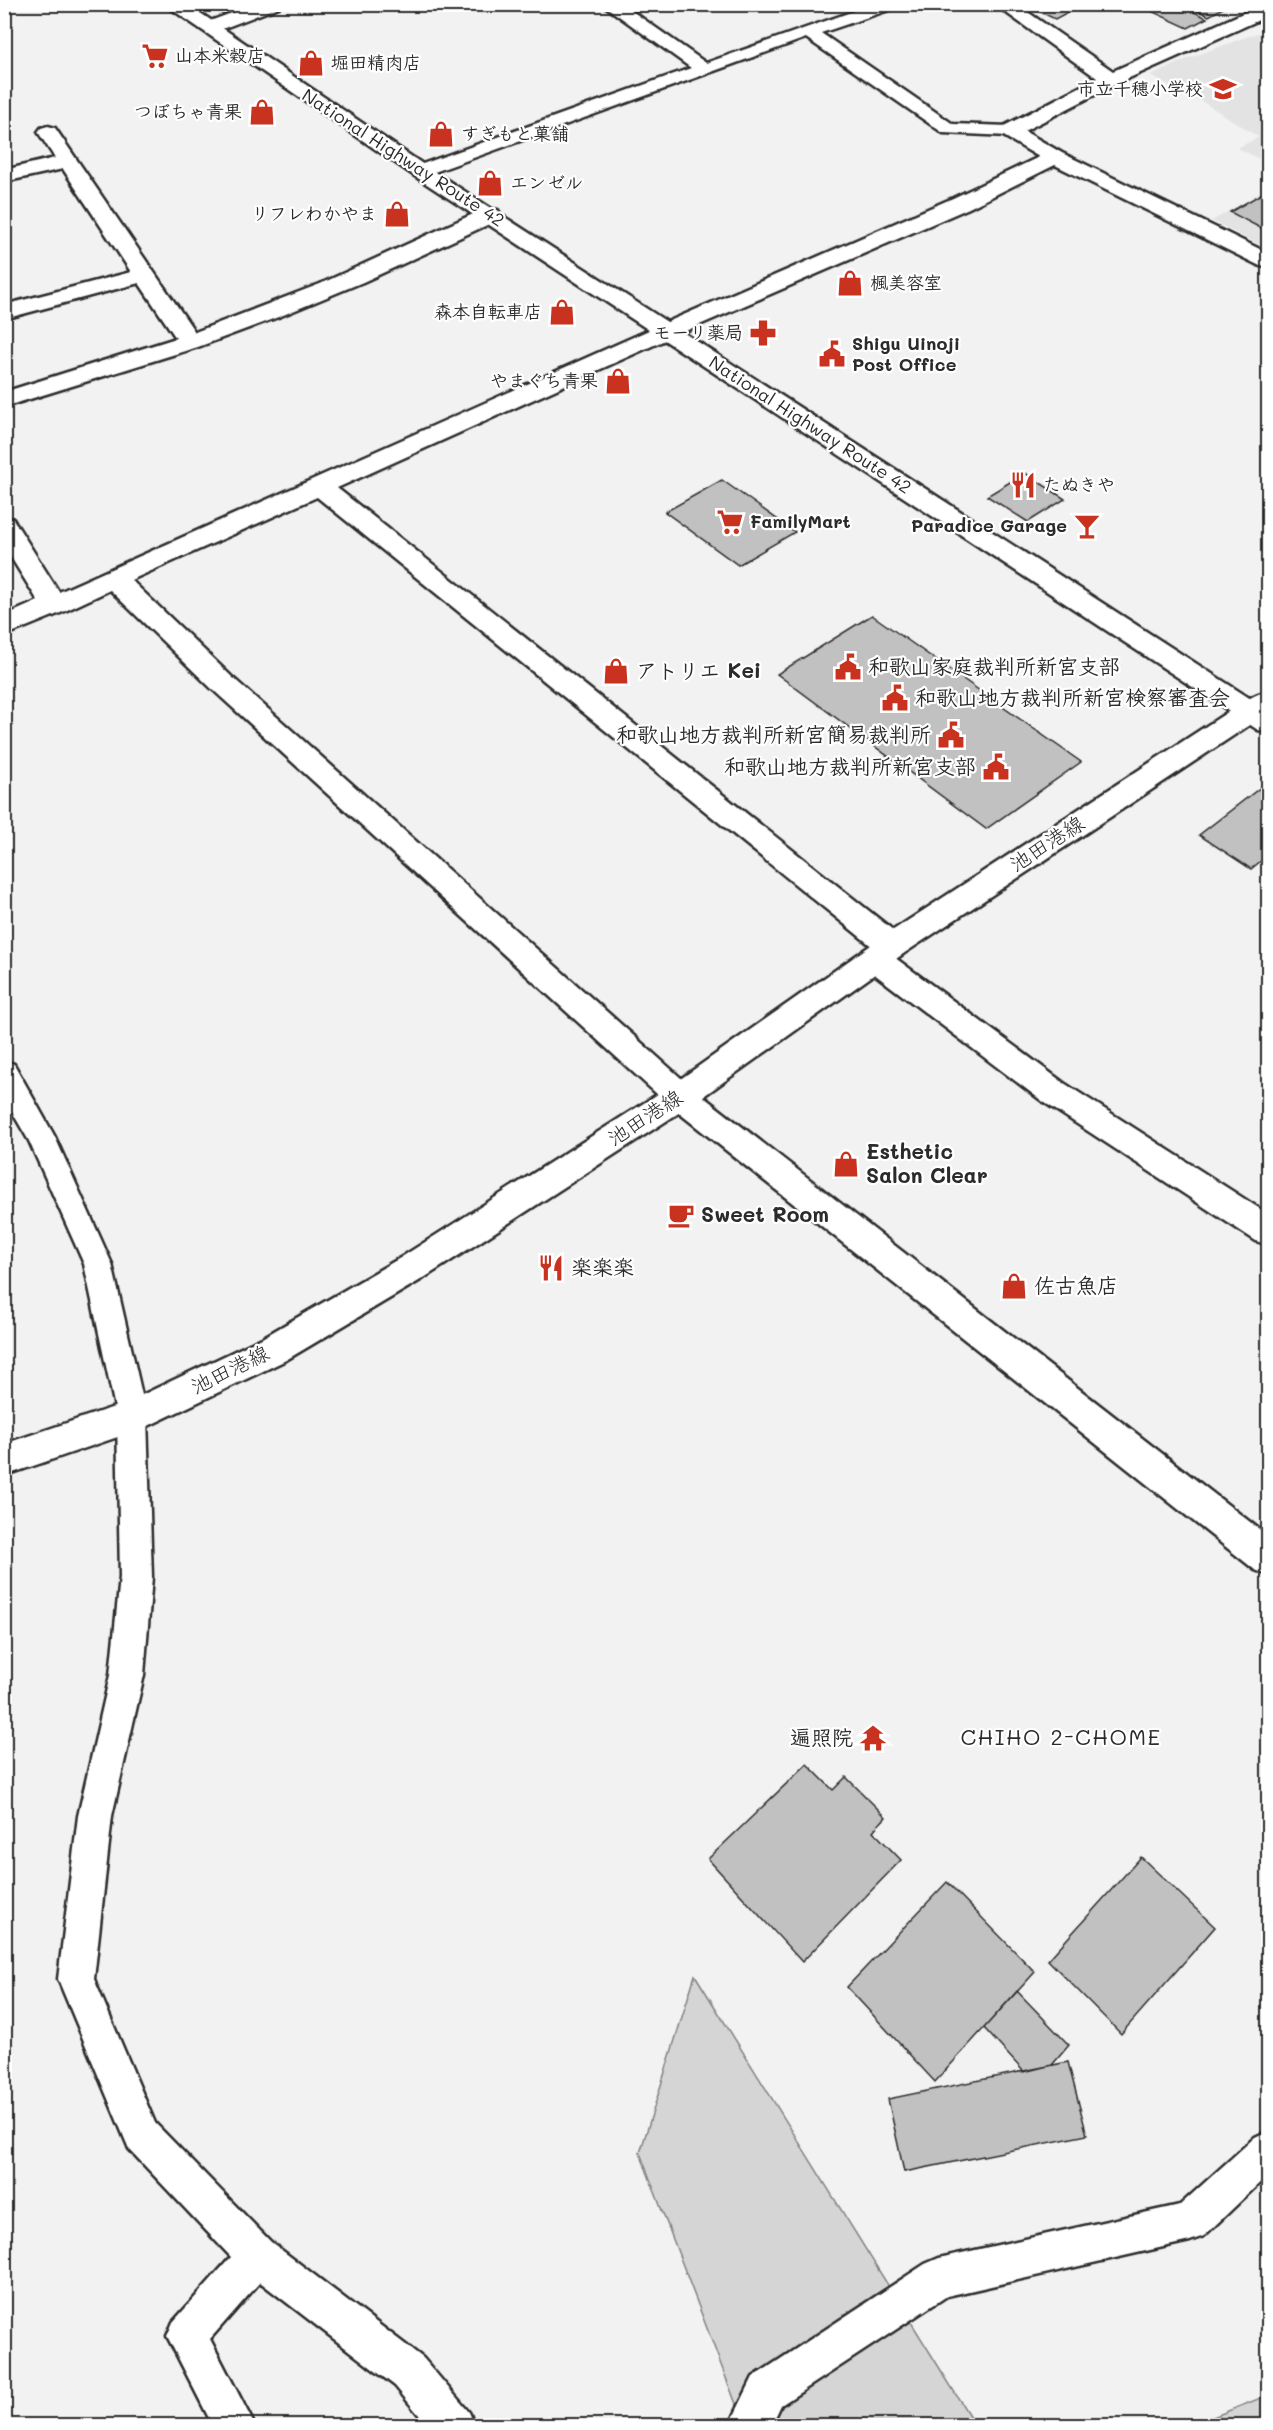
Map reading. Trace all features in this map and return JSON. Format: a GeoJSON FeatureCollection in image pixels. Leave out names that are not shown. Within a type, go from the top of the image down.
{"type":"FeatureCollection","features":[{"type":"Feature","properties":{"kind":"main road","name":"National Highway Route 42"},"geometry":{"type":"LineString","coordinates":[[173,4],[420,171],[666,331],[1263,711]]}},
{"type":"Feature","properties":{"kind":"main road"},"geometry":{"type":"LineString","coordinates":[[1003,4],[1111,79]]}},
{"type":"Feature","properties":{"kind":"main road"},"geometry":{"type":"LineString","coordinates":[[1009,131],[1111,79],[1269,9]]}},
{"type":"Feature","properties":{"kind":"main road"},"geometry":{"type":"LineString","coordinates":[[1009,131],[1056,157],[1269,261]]}},
{"type":"Feature","properties":{"kind":"main road"},"geometry":{"type":"LineString","coordinates":[[48,132],[190,342]]}},
{"type":"Feature","properties":{"kind":"main road"},"geometry":{"type":"LineString","coordinates":[[4,627],[666,331],[961,203],[1056,157]]}},
{"type":"Feature","properties":{"kind":"main road"},"geometry":{"type":"LineString","coordinates":[[4,176],[68,162]]}},
{"type":"Feature","properties":{"kind":"main road"},"geometry":{"type":"LineString","coordinates":[[4,400],[190,342],[330,288],[490,215]]}},
{"type":"Feature","properties":{"kind":"main road"},"geometry":{"type":"LineString","coordinates":[[4,312],[144,275]]}},
{"type":"Feature","properties":{"kind":"main road"},"geometry":{"type":"LineString","coordinates":[[319,486],[642,743],[884,953],[1053,1092],[1269,1232]]}},
{"type":"Feature","properties":{"kind":"main road"},"geometry":{"type":"LineString","coordinates":[[4,525],[54,606]]}},
{"type":"Feature","properties":{"kind":"main road"},"geometry":{"type":"LineString","coordinates":[[112,577],[221,682],[680,1096],[1269,1558]]}},
{"type":"Feature","properties":{"kind":"main road","name":"池田港線"},"geometry":{"type":"LineString","coordinates":[[4,1460],[132,1417],[284,1343],[412,1268],[680,1096],[884,953],[1263,711]]}},
{"type":"Feature","properties":{"kind":"lane"},"geometry":{"type":"LineString","coordinates":[[208,28],[273,4]]}},
{"type":"Feature","properties":{"kind":"lane"},"geometry":{"type":"LineString","coordinates":[[610,4],[704,69]]}},
{"type":"Feature","properties":{"kind":"lane"},"geometry":{"type":"LineString","coordinates":[[420,171],[892,4]]}},
{"type":"Feature","properties":{"kind":"lane"},"geometry":{"type":"LineString","coordinates":[[808,32],[950,129],[1009,131]]}},
{"type":"Feature","properties":{"kind":"lane"},"geometry":{"type":"LineString","coordinates":[[4,1072],[42,1137],[98,1264],[132,1417],[136,1577],[128,1675],[95,1816],[76,1979],[142,2136],[257,2256],[409,2372],[455,2426]]}},
{"type":"Feature","properties":{"kind":"lane"},"geometry":{"type":"LineString","coordinates":[[749,2426],[767,2391],[939,2278],[1190,2222],[1269,2150]]}},
{"type":"Feature","properties":{"kind":"lane"},"geometry":{"type":"LineString","coordinates":[[235,2426],[187,2336],[257,2256]]}},
{"type":"Feature","properties":{"kind":"shaded area","name":"市立千穂小学校"},"geometry":{"type":"Polygon","coordinates":[[[1268,29],[1268,163],[1237,148],[1259,137],[1203,102],[1150,76],[1189,58],[1268,29]]]}},
{"type":"Feature","properties":{"kind":"shaded area"},"geometry":{"type":"Polygon","coordinates":[[[1268,188],[1268,249],[1212,221],[1239,205],[1268,188]]]}},
{"type":"Feature","properties":{"kind":"shaded area"},"geometry":{"type":"Polygon","coordinates":[[[695,1975],[975,2425],[744,2425],[640,2153],[695,1975]]]}},
{"type":"Feature","properties":{"kind":"shaded area"},"geometry":{"type":"Polygon","coordinates":[[[1268,2395],[1268,2425],[1193,2425],[1268,2395]]]}},
{"type":"Feature","properties":{"kind":"building"},"geometry":{"type":"Polygon","coordinates":[[[1034,4],[1083,4],[1055,19],[1030,7],[1034,4]]]}},
{"type":"Feature","properties":{"kind":"building"},"geometry":{"type":"Polygon","coordinates":[[[1160,4],[1177,4],[1207,18],[1188,28],[1149,10],[1160,4]]]}},
{"type":"Feature","properties":{"kind":"building"},"geometry":{"type":"Polygon","coordinates":[[[1184,4],[1230,4],[1209,16],[1184,4]]]}},
{"type":"Feature","properties":{"kind":"building"},"geometry":{"type":"Polygon","coordinates":[[[1268,190],[1268,232],[1230,212],[1268,190]]]}},
{"type":"Feature","properties":{"kind":"building"},"geometry":{"type":"Polygon","coordinates":[[[1025,473],[1065,499],[1028,522],[987,496],[1025,473]]]}},
{"type":"Feature","properties":{"kind":"building","name":"FamilyMart"},"geometry":{"type":"Polygon","coordinates":[[[722,480],[795,532],[738,565],[665,512],[722,480]]]}},
{"type":"Feature","properties":{"kind":"building"},"geometry":{"type":"Polygon","coordinates":[[[872,615],[1081,762],[986,829],[777,674],[872,615]]]}},
{"type":"Feature","properties":{"kind":"building"},"geometry":{"type":"Polygon","coordinates":[[[1265,784],[1268,786],[1268,855],[1251,869],[1199,835],[1265,784]]]}},
{"type":"Feature","properties":{"kind":"building"},"geometry":{"type":"Polygon","coordinates":[[[807,1764],[833,1790],[846,1777],[886,1817],[873,1831],[901,1860],[802,1962],[708,1859],[807,1764]]]}},
{"type":"Feature","properties":{"kind":"building"},"geometry":{"type":"Polygon","coordinates":[[[1141,1857],[1215,1927],[1121,2034],[1048,1960],[1141,1857]]]}},
{"type":"Feature","properties":{"kind":"building"},"geometry":{"type":"Polygon","coordinates":[[[947,1882],[1035,1972],[935,2082],[847,1987],[947,1882]]]}},
{"type":"Feature","properties":{"kind":"building"},"geometry":{"type":"Polygon","coordinates":[[[1017,1991],[1069,2045],[1052,2065],[1024,2072],[984,2028],[1017,1991]]]}},
{"type":"Feature","properties":{"kind":"building"},"geometry":{"type":"Polygon","coordinates":[[[1068,2062],[1087,2135],[904,2172],[888,2099],[1068,2062]]]}},
{"type":"Feature","properties":{"kind":"place","name":"山本米穀店"},"geometry":{"type":"Point","coordinates":[155,56]}},
{"type":"Feature","properties":{"kind":"place","name":"堀田精肉店"},"geometry":{"type":"Point","coordinates":[311,63]}},
{"type":"Feature","properties":{"kind":"place","name":"市立千穂小学校"},"geometry":{"type":"Point","coordinates":[1223,89]}},
{"type":"Feature","properties":{"kind":"place","name":"つぼちゃ青果"},"geometry":{"type":"Point","coordinates":[262,112]}},
{"type":"Feature","properties":{"kind":"place","name":"すぎもと菓舗"},"geometry":{"type":"Point","coordinates":[441,134]}},
{"type":"Feature","properties":{"kind":"place","name":"エンゼル"},"geometry":{"type":"Point","coordinates":[490,183]}},
{"type":"Feature","properties":{"kind":"place","name":"リフレわかやま"},"geometry":{"type":"Point","coordinates":[397,214]}},
{"type":"Feature","properties":{"kind":"place","name":"楓美容室"},"geometry":{"type":"Point","coordinates":[850,283]}},
{"type":"Feature","properties":{"kind":"place","name":"森本自転車店"},"geometry":{"type":"Point","coordinates":[562,312]}},
{"type":"Feature","properties":{"kind":"place","name":"モーリ薬局"},"geometry":{"type":"Point","coordinates":[763,333]}},
{"type":"Feature","properties":{"kind":"place","name":"Shigu Uinoji Post Office"},"geometry":{"type":"Point","coordinates":[832,354]}},
{"type":"Feature","properties":{"kind":"place","name":"やまぐち青果"},"geometry":{"type":"Point","coordinates":[618,381]}},
{"type":"Feature","properties":{"kind":"place","name":"たぬきや"},"geometry":{"type":"Point","coordinates":[1023,485]}},
{"type":"Feature","properties":{"kind":"place","name":"FamilyMart"},"geometry":{"type":"Point","coordinates":[730,522]}},
{"type":"Feature","properties":{"kind":"place","name":"Paradice Garage"},"geometry":{"type":"Point","coordinates":[1087,526]}},
{"type":"Feature","properties":{"kind":"place","name":"和歌山家庭裁判所新宮支部"},"geometry":{"type":"Point","coordinates":[848,667]}},
{"type":"Feature","properties":{"kind":"place","name":"アトリエ Kei"},"geometry":{"type":"Point","coordinates":[616,671]}},
{"type":"Feature","properties":{"kind":"place","name":"和歌山地方裁判所新宮検察審査会"},"geometry":{"type":"Point","coordinates":[895,698]}},
{"type":"Feature","properties":{"kind":"place","name":"和歌山地方裁判所新宮簡易裁判所"},"geometry":{"type":"Point","coordinates":[951,735]}},
{"type":"Feature","properties":{"kind":"place","name":"和歌山地方裁判所新宮支部"},"geometry":{"type":"Point","coordinates":[996,767]}},
{"type":"Feature","properties":{"kind":"place","name":"Esthetic Salon Clear"},"geometry":{"type":"Point","coordinates":[846,1164]}},
{"type":"Feature","properties":{"kind":"place","name":"Sweet Room"},"geometry":{"type":"Point","coordinates":[681,1215]}},
{"type":"Feature","properties":{"kind":"place","name":"楽楽楽"},"geometry":{"type":"Point","coordinates":[551,1268]}},
{"type":"Feature","properties":{"kind":"place","name":"佐古魚店"},"geometry":{"type":"Point","coordinates":[1014,1286]}},
{"type":"Feature","properties":{"kind":"place","name":"遍照院"},"geometry":{"type":"Point","coordinates":[873,1738]}},
{"type":"Feature","properties":{"kind":"district","name":"CHIHO 2-CHOME"},"geometry":{"type":"Point","coordinates":[1061,1737]}}]}
